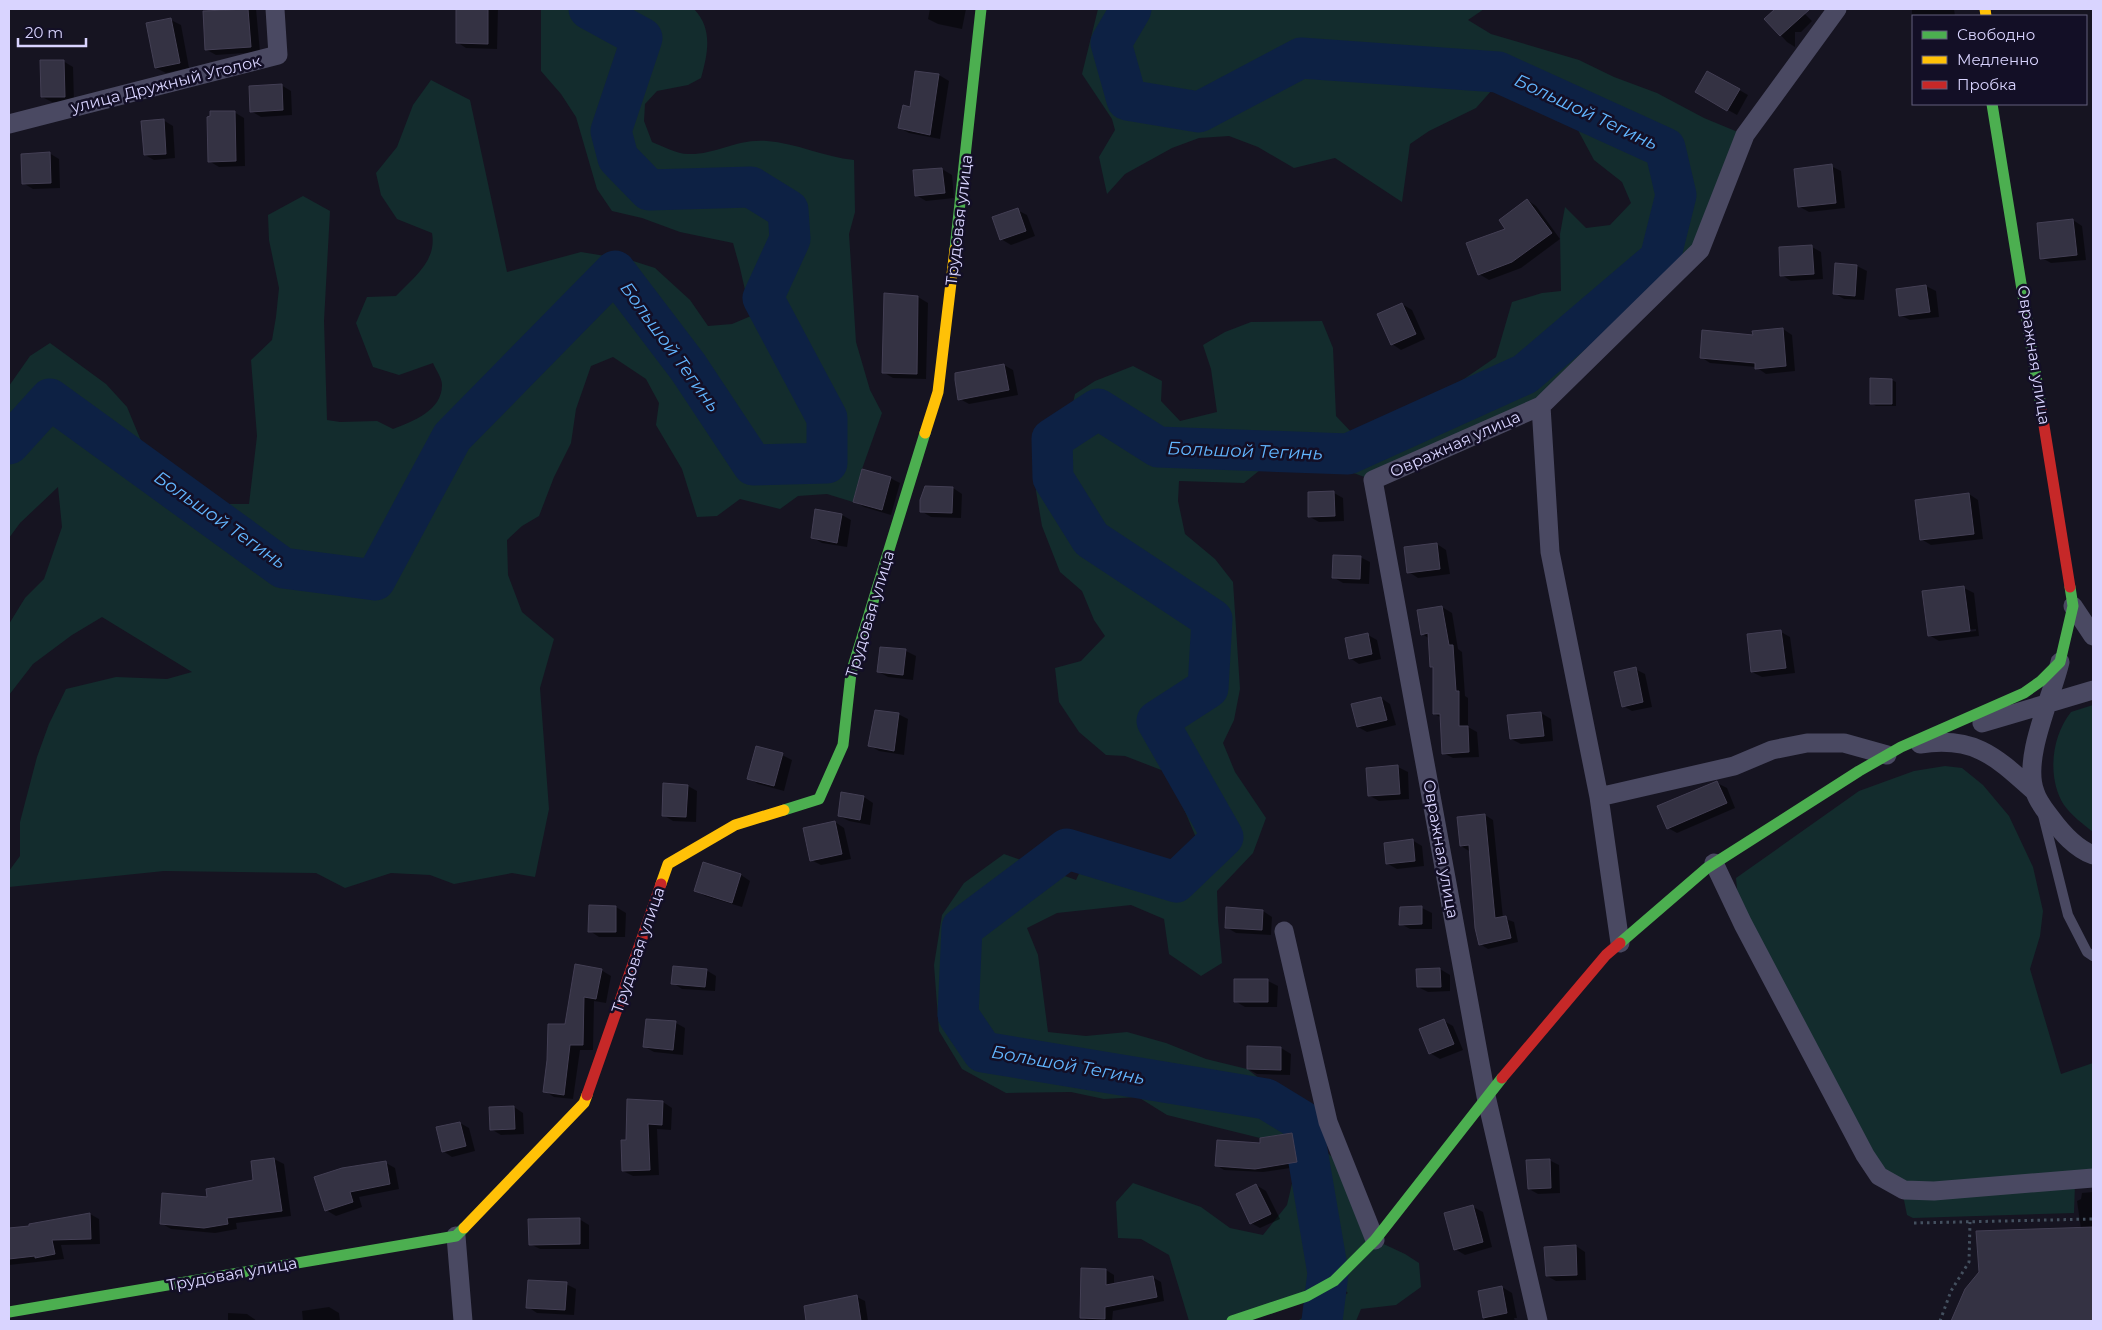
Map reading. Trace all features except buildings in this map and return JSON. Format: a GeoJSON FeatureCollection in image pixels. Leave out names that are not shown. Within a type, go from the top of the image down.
{"type":"FeatureCollection","features":[{"type":"Feature","properties":{"kind":"street","name":"улица Дружный Уголок"},"geometry":{"type":"LineString","coordinates":[[9,124],[278,56],[275,9]]}},
{"type":"Feature","properties":{"kind":"street","name":"Трудовая улица"},"geometry":{"type":"LineString","coordinates":[[9,1312],[456,1236],[584,1103],[668,864],[735,825],[819,799],[843,744],[851,673],[938,392],[969,134],[981,9]]}},
{"type":"Feature","properties":{"kind":"street","name":"Овражная улица"},"geometry":{"type":"LineString","coordinates":[[1538,1321],[1486,1096],[1373,480],[1541,406],[1700,250],[1745,135],[1837,9]]}},
{"type":"Feature","properties":{"kind":"street","name":"Овражная улица"},"geometry":{"type":"LineString","coordinates":[[1992,105],[2073,606]]}},
{"type":"Feature","properties":{"kind":"street"},"geometry":{"type":"LineString","coordinates":[[1541,406],[1550,552],[1599,797],[1620,943]]}},
{"type":"Feature","properties":{"kind":"street"},"geometry":{"type":"LineString","coordinates":[[2073,606],[2093,636]]}},
{"type":"Feature","properties":{"kind":"street"},"geometry":{"type":"LineString","coordinates":[[2037,798],[2031,769],[2034,750],[2060,662],[2073,606]]}},
{"type":"Feature","properties":{"kind":"street"},"geometry":{"type":"LineString","coordinates":[[1232,1321],[1306,1296],[1334,1281],[1375,1240],[1486,1096],[1606,955],[1714,863],[1859,771],[1894,751],[2024,693],[2041,681],[2060,662]]}},
{"type":"Feature","properties":{"kind":"street"},"geometry":{"type":"LineString","coordinates":[[1894,751],[2093,690]]}},
{"type":"Feature","properties":{"kind":"street"},"geometry":{"type":"LineString","coordinates":[[1599,797],[1734,766],[1772,750],[1808,743],[1844,743],[1894,751],[1931,743],[1952,742],[1983,751],[1999,760],[2037,798],[2062,833],[2093,855]]}},
{"type":"Feature","properties":{"kind":"street"},"geometry":{"type":"LineString","coordinates":[[1714,863],[1761,958],[1865,1155],[1879,1176],[1904,1190],[1934,1191],[2093,1178]]}},
{"type":"Feature","properties":{"kind":"street"},"geometry":{"type":"LineString","coordinates":[[1284,931],[1328,1122],[1375,1240]]}},
{"type":"Feature","properties":{"kind":"street"},"geometry":{"type":"LineString","coordinates":[[456,1236],[463,1321]]}},
{"type":"Feature","properties":{"kind":"lane"},"geometry":{"type":"LineString","coordinates":[[2037,798],[2068,915],[2087,952],[2093,956]]}},
{"type":"Feature","properties":{"kind":"path"},"geometry":{"type":"LineString","coordinates":[[1914,1223],[2093,1218]]}},
{"type":"Feature","properties":{"kind":"path"},"geometry":{"type":"LineString","coordinates":[[1940,1321],[1951,1291],[1969,1262],[1970,1222]]}},
{"type":"Feature","properties":{"kind":"green space"},"geometry":{"type":"Polygon","coordinates":[[[541,9],[694,9],[704,25],[707,42],[706,59],[701,78],[688,85],[657,91],[645,104],[644,121],[652,142],[684,154],[698,154],[746,142],[767,141],[789,144],[854,160],[855,212],[849,234],[856,342],[870,390],[882,413],[862,469],[853,502],[827,494],[798,496],[780,509],[740,499],[717,516],[697,517],[682,469],[656,425],[659,403],[646,379],[613,357],[591,366],[576,409],[571,443],[554,477],[539,516],[522,526],[507,540],[508,575],[522,612],[554,639],[540,688],[549,809],[535,877],[512,873],[454,884],[430,875],[391,873],[345,888],[316,873],[164,871],[9,887],[9,871],[20,856],[20,822],[37,757],[49,724],[66,689],[116,677],[167,679],[192,672],[102,617],[72,635],[33,664],[9,695],[9,624],[25,598],[44,579],[62,527],[58,487],[20,523],[9,538],[9,386],[30,356],[50,343],[106,384],[127,407],[144,448],[164,466],[190,483],[207,504],[249,504],[257,436],[251,360],[272,340],[279,288],[269,240],[268,215],[303,196],[330,211],[324,321],[327,420],[340,422],[377,421],[393,429],[425,414],[437,402],[441,394],[442,382],[433,363],[399,375],[373,367],[356,323],[367,297],[396,296],[423,268],[431,252],[433,243],[432,233],[397,219],[381,195],[376,173],[397,147],[413,105],[431,80],[470,100],[507,272],[581,252],[630,260],[655,268],[690,300],[708,326],[732,324],[751,316],[733,243],[680,232],[642,218],[612,211],[597,189],[576,117],[561,94],[541,71],[541,9]]]}},
{"type":"Feature","properties":{"kind":"green space"},"geometry":{"type":"Polygon","coordinates":[[[1098,9],[1484,9],[1468,20],[1491,34],[1579,60],[1614,77],[1657,93],[1704,118],[1745,135],[1703,243],[1541,406],[1373,480],[1345,470],[1303,462],[1260,470],[1244,483],[1179,481],[1178,501],[1185,534],[1215,559],[1233,582],[1240,689],[1234,720],[1223,743],[1235,772],[1266,818],[1253,853],[1217,891],[1222,963],[1201,976],[1169,954],[1164,919],[1131,905],[1057,913],[1027,928],[1038,955],[1048,1032],[1086,1036],[1127,1032],[1166,1043],[1206,1059],[1247,1069],[1280,1094],[1310,1111],[1323,1149],[1346,1169],[1375,1240],[1419,1263],[1421,1287],[1396,1305],[1361,1309],[1356,1321],[1297,1321],[1348,1293],[1334,1281],[1232,1321],[1189,1321],[1169,1255],[1141,1239],[1118,1238],[1116,1202],[1133,1183],[1201,1207],[1230,1228],[1263,1235],[1287,1205],[1297,1162],[1292,1133],[1260,1138],[1167,1115],[1138,1097],[1104,1099],[1071,1092],[1006,1093],[962,1069],[939,1031],[934,965],[942,915],[964,883],[1004,854],[1076,880],[1094,842],[1179,863],[1197,840],[1169,773],[1125,756],[1106,755],[1079,732],[1059,702],[1055,668],[1081,661],[1105,636],[1094,620],[1082,591],[1060,572],[1042,526],[1036,491],[1038,455],[1064,444],[1075,394],[1095,381],[1133,366],[1162,381],[1161,401],[1180,421],[1217,412],[1211,369],[1203,345],[1225,332],[1251,322],[1322,321],[1333,348],[1336,416],[1353,434],[1382,427],[1464,379],[1496,357],[1512,302],[1542,293],[1561,291],[1560,234],[1565,207],[1586,228],[1610,225],[1631,203],[1622,182],[1594,160],[1572,119],[1527,94],[1492,90],[1476,108],[1429,131],[1410,144],[1402,202],[1335,158],[1294,168],[1258,147],[1229,136],[1199,138],[1172,148],[1125,174],[1107,194],[1099,157],[1115,130],[1112,119],[1082,74],[1098,9]]]}},
{"type":"Feature","properties":{"kind":"green space"},"geometry":{"type":"Polygon","coordinates":[[[2093,705],[2093,832],[2064,805],[2055,783],[2053,770],[2056,745],[2064,722],[2071,712],[2093,705]]]}},
{"type":"Feature","properties":{"kind":"green space"},"geometry":{"type":"Polygon","coordinates":[[[1945,766],[1962,768],[1983,785],[2009,816],[2033,867],[2043,911],[2040,936],[2030,969],[2061,1074],[2093,1063],[2093,1169],[1923,1186],[1894,1176],[1872,1154],[1738,898],[1736,878],[1859,791],[1914,771],[1945,766]]]}},
{"type":"Feature","properties":{"kind":"green space"},"geometry":{"type":"Polygon","coordinates":[[[2075,1184],[2074,1213],[1913,1218],[1907,1215],[1903,1195],[2075,1184]]]}},
{"type":"Feature","properties":{"kind":"waterway","name":"Большой Тегинь"},"geometry":{"type":"LineString","coordinates":[[9,444],[50,399],[283,568],[375,580],[452,437],[615,271],[688,367],[753,465],[827,463],[827,418],[763,298],[790,239],[788,210],[751,187],[649,190],[618,158],[611,131],[642,38],[589,9]]}},
{"type":"Feature","properties":{"kind":"waterway","name":"Большой Тегинь"},"geometry":{"type":"LineString","coordinates":[[1131,9],[1111,43],[1127,100],[1199,112],[1301,58],[1498,72],[1665,148],[1676,195],[1660,259],[1525,374],[1348,454],[1158,447],[1098,409],[1052,439],[1053,478],[1091,539],[1212,619],[1208,688],[1157,721],[1223,837],[1176,882],[1067,849],[962,928],[958,1015],[983,1052],[1266,1099],[1302,1121],[1328,1273],[1322,1321]]}},
{"type":"Feature","properties":{"kind":"traffic: fast"},"geometry":{"type":"LineString","coordinates":[[955,249],[981,9]]}},
{"type":"Feature","properties":{"kind":"traffic: fast"},"geometry":{"type":"LineString","coordinates":[[1992,105],[2041,407]]}},
{"type":"Feature","properties":{"kind":"traffic: fast"},"geometry":{"type":"LineString","coordinates":[[784,810],[819,799],[843,745],[851,673],[925,433]]}},
{"type":"Feature","properties":{"kind":"traffic: fast"},"geometry":{"type":"LineString","coordinates":[[1620,943],[1707,868],[1859,771],[1901,747],[2024,693],[2041,681],[2060,662],[2073,606],[2070,587]]}},
{"type":"Feature","properties":{"kind":"traffic: fast"},"geometry":{"type":"LineString","coordinates":[[1232,1321],[1307,1296],[1334,1281],[1375,1240],[1502,1078]]}},
{"type":"Feature","properties":{"kind":"traffic: fast"},"geometry":{"type":"LineString","coordinates":[[9,1312],[456,1236],[464,1228]]}},
{"type":"Feature","properties":{"kind":"traffic: slow"},"geometry":{"type":"LineString","coordinates":[[1985,9],[1986,15]]}},
{"type":"Feature","properties":{"kind":"traffic: slow"},"geometry":{"type":"LineString","coordinates":[[925,433],[938,392],[955,249]]}},
{"type":"Feature","properties":{"kind":"traffic: slow"},"geometry":{"type":"LineString","coordinates":[[661,884],[668,864],[735,825],[784,810]]}},
{"type":"Feature","properties":{"kind":"traffic: slow"},"geometry":{"type":"LineString","coordinates":[[464,1228],[584,1103],[587,1095]]}},
{"type":"Feature","properties":{"kind":"traffic: jam"},"geometry":{"type":"LineString","coordinates":[[2041,407],[2070,587]]}},
{"type":"Feature","properties":{"kind":"traffic: jam"},"geometry":{"type":"LineString","coordinates":[[587,1095],[661,884]]}},
{"type":"Feature","properties":{"kind":"traffic: jam"},"geometry":{"type":"LineString","coordinates":[[1502,1078],[1606,955],[1620,943]]}}]}
